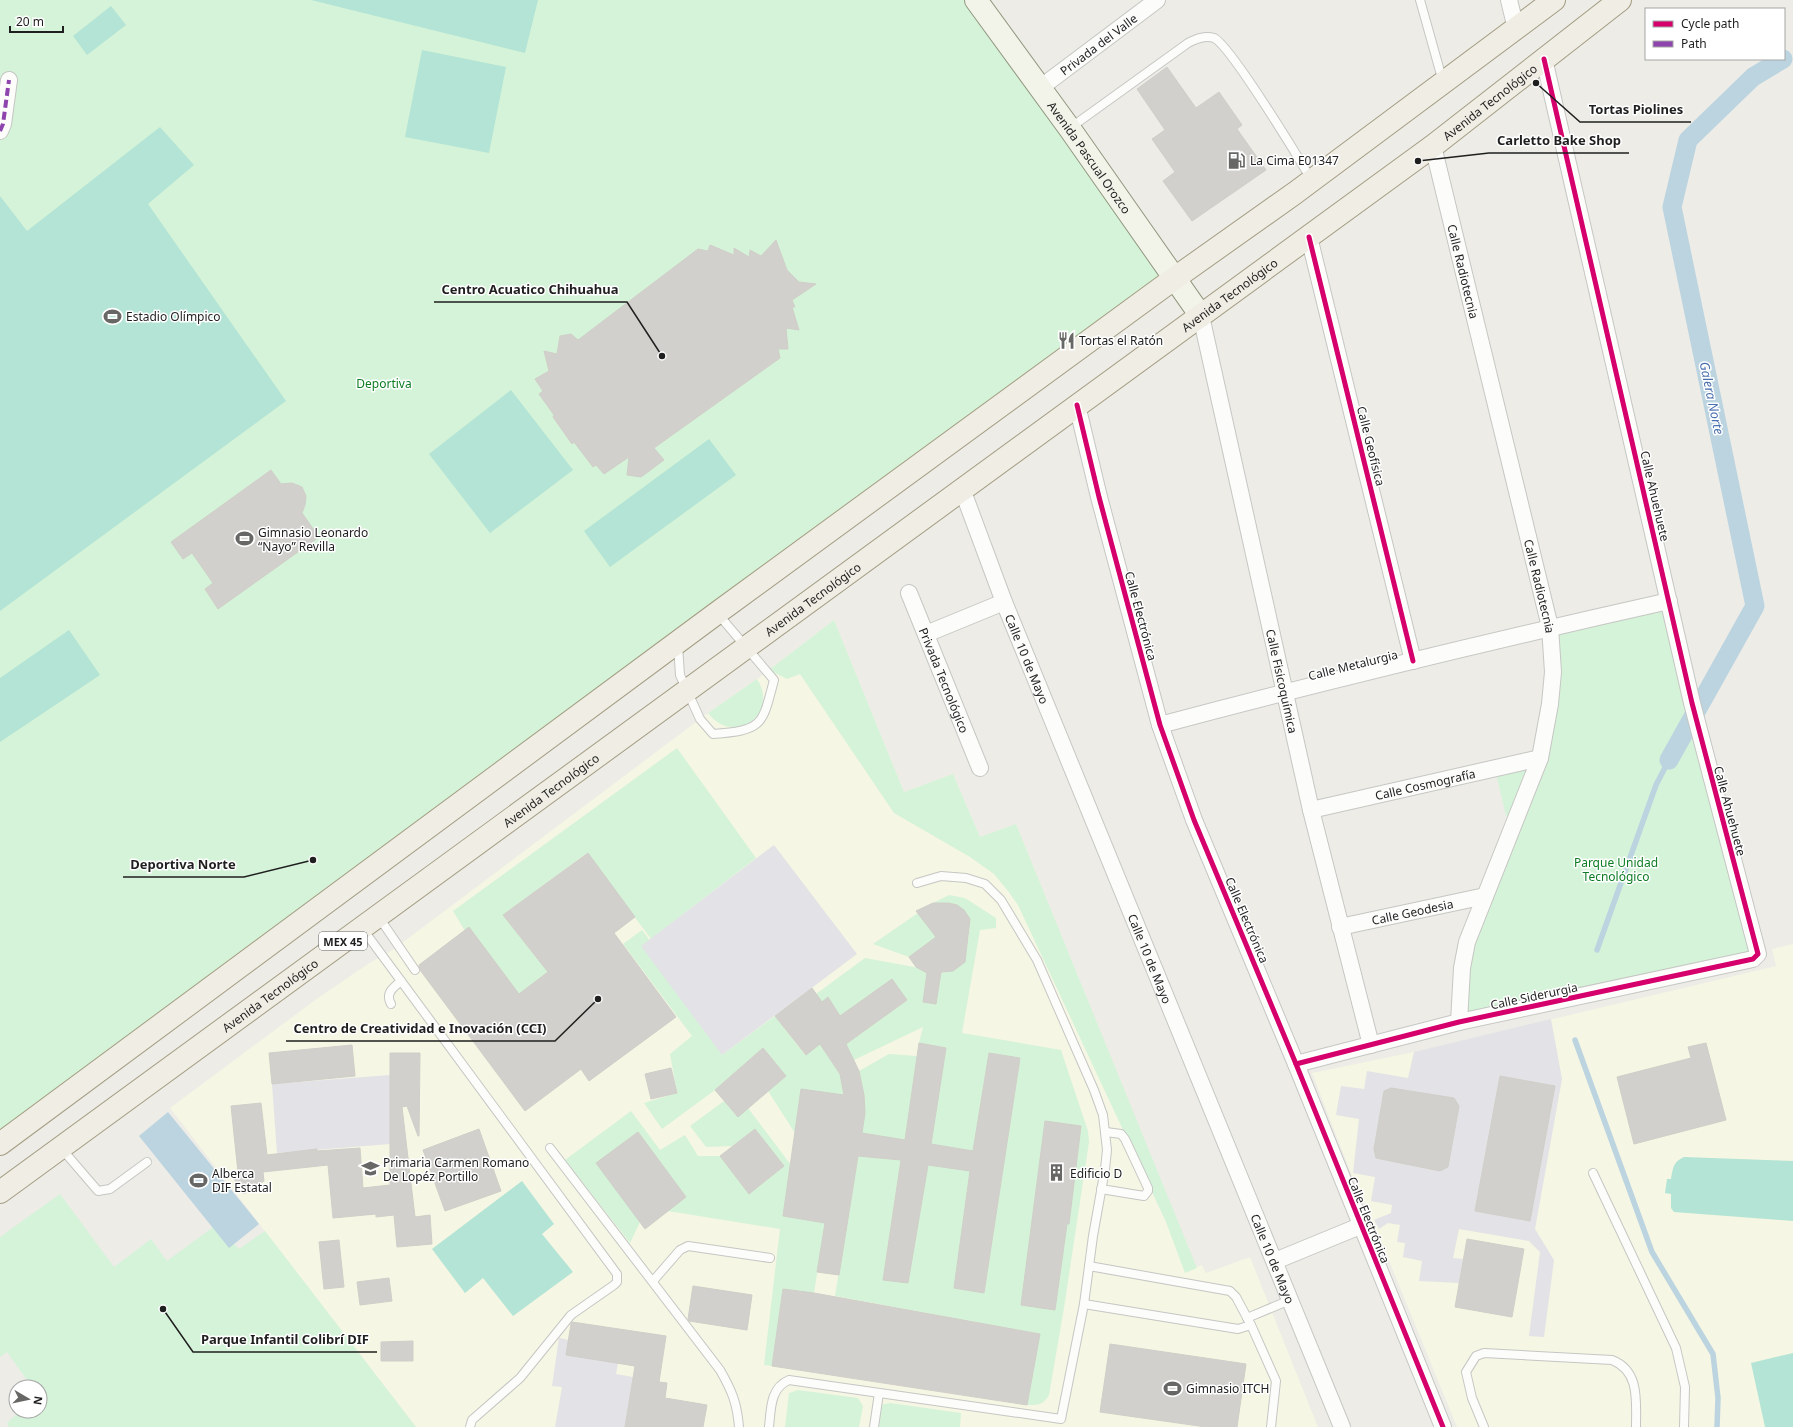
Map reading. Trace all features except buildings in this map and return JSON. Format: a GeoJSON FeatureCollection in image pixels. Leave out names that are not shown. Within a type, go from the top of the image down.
{"type":"FeatureCollection","features":[{"type":"Feature","properties":{"kind":"main road","name":"Avenida Pascual Orozco"},"geometry":{"type":"LineString","coordinates":[[976,0],[1070,129],[1201,316]]}},
{"type":"Feature","properties":{"kind":"main road"},"geometry":{"type":"LineString","coordinates":[[0,1144],[717,613],[1443,84],[1554,0]]}},
{"type":"Feature","properties":{"kind":"main road","name":"Avenida Tecnológico"},"geometry":{"type":"LineString","coordinates":[[0,1192],[1433,146],[1620,0]]}},
{"type":"Feature","properties":{"kind":"street","name":"Privada del Valle"},"geometry":{"type":"LineString","coordinates":[[1040,88],[1157,0]]}},
{"type":"Feature","properties":{"kind":"street"},"geometry":{"type":"LineString","coordinates":[[1509,0],[1516,29]]}},
{"type":"Feature","properties":{"kind":"street","name":"Calle Ahuehuete"},"geometry":{"type":"LineString","coordinates":[[1544,59],[1692,703],[1706,761],[1754,936]]}},
{"type":"Feature","properties":{"kind":"street"},"geometry":{"type":"LineString","coordinates":[[0,131],[3,124],[9,80]]}},
{"type":"Feature","properties":{"kind":"street","name":"Calle Radiotecnia"},"geometry":{"type":"LineString","coordinates":[[1433,146],[1550,627],[1552,678],[1546,730],[1540,758],[1474,924],[1464,954],[1460,1022]]}},
{"type":"Feature","properties":{"kind":"street","name":"Calle Geofísica"},"geometry":{"type":"LineString","coordinates":[[1309,237],[1413,661]]}},
{"type":"Feature","properties":{"kind":"street","name":"Calle Fisicoquímica"},"geometry":{"type":"LineString","coordinates":[[1201,316],[1311,810],[1371,1045]]}},
{"type":"Feature","properties":{"kind":"street","name":"Calle Electrónica"},"geometry":{"type":"LineString","coordinates":[[1077,406],[1099,497],[1160,725],[1194,820],[1296,1064],[1360,1226],[1443,1427]]}},
{"type":"Feature","properties":{"kind":"street","name":"Calle 10 de Mayo"},"geometry":{"type":"LineString","coordinates":[[962,489],[1004,602],[1342,1427]]}},
{"type":"Feature","properties":{"kind":"street","name":"Privada Tecnológico"},"geometry":{"type":"LineString","coordinates":[[909,593],[980,768]]}},
{"type":"Feature","properties":{"kind":"street","name":"Calle Metalurgia"},"geometry":{"type":"LineString","coordinates":[[1160,725],[1284,692],[1550,627],[1669,601]]}},
{"type":"Feature","properties":{"kind":"street"},"geometry":{"type":"LineString","coordinates":[[926,634],[1004,602]]}},
{"type":"Feature","properties":{"kind":"street","name":"Calle Cosmografía"},"geometry":{"type":"LineString","coordinates":[[1311,810],[1540,758]]}},
{"type":"Feature","properties":{"kind":"street","name":"Calle Geodesia"},"geometry":{"type":"LineString","coordinates":[[1340,927],[1485,896]]}},
{"type":"Feature","properties":{"kind":"street","name":"Calle Siderurgia"},"geometry":{"type":"LineString","coordinates":[[1296,1064],[1460,1022],[1753,959],[1757,957],[1758,951],[1754,936]]}},
{"type":"Feature","properties":{"kind":"street"},"geometry":{"type":"LineString","coordinates":[[1275,1261],[1360,1226]]}},
{"type":"Feature","properties":{"kind":"lane"},"geometry":{"type":"LineString","coordinates":[[1420,0],[1443,84]]}},
{"type":"Feature","properties":{"kind":"lane"},"geometry":{"type":"LineString","coordinates":[[1070,129],[1188,43],[1198,38],[1207,37],[1216,39],[1224,47],[1312,179]]}},
{"type":"Feature","properties":{"kind":"lane"},"geometry":{"type":"LineString","coordinates":[[678,642],[679,670],[687,692],[700,719],[713,734],[744,730],[761,721],[774,680],[717,613]]}},
{"type":"Feature","properties":{"kind":"lane"},"geometry":{"type":"LineString","coordinates":[[769,1427],[774,1394],[781,1384],[789,1380],[879,1393],[1061,1423],[1084,1304],[1107,1150],[1103,1115],[1094,1090],[1037,960],[1001,900],[985,884],[966,878],[941,876],[917,884]]}},
{"type":"Feature","properties":{"kind":"lane"},"geometry":{"type":"LineString","coordinates":[[370,922],[415,970]]}},
{"type":"Feature","properties":{"kind":"lane"},"geometry":{"type":"LineString","coordinates":[[370,922],[401,981],[617,1274],[617,1282],[571,1315],[520,1378],[472,1420],[470,1427]]}},
{"type":"Feature","properties":{"kind":"lane"},"geometry":{"type":"LineString","coordinates":[[391,1004],[389,1000],[390,990],[401,981]]}},
{"type":"Feature","properties":{"kind":"lane"},"geometry":{"type":"LineString","coordinates":[[1101,1189],[1144,1196],[1148,1191],[1148,1188],[1125,1139],[1121,1134],[1106,1132]]}},
{"type":"Feature","properties":{"kind":"lane"},"geometry":{"type":"LineString","coordinates":[[60,1147],[98,1191],[110,1189],[147,1162]]}},
{"type":"Feature","properties":{"kind":"lane"},"geometry":{"type":"LineString","coordinates":[[550,1148],[720,1370],[732,1391],[738,1409],[739,1427]]}},
{"type":"Feature","properties":{"kind":"lane"},"geometry":{"type":"LineString","coordinates":[[1593,1174],[1676,1348],[1685,1387],[1684,1427]]}},
{"type":"Feature","properties":{"kind":"lane"},"geometry":{"type":"LineString","coordinates":[[653,1281],[680,1250],[688,1246],[770,1258]]}},
{"type":"Feature","properties":{"kind":"lane"},"geometry":{"type":"LineString","coordinates":[[1089,1266],[1188,1282],[1230,1291],[1236,1297],[1251,1325],[1276,1380],[1271,1427]]}},
{"type":"Feature","properties":{"kind":"lane"},"geometry":{"type":"LineString","coordinates":[[1247,1318],[1290,1300]]}},
{"type":"Feature","properties":{"kind":"lane"},"geometry":{"type":"LineString","coordinates":[[1084,1304],[1238,1329],[1251,1325]]}},
{"type":"Feature","properties":{"kind":"lane"},"geometry":{"type":"LineString","coordinates":[[1484,1427],[1472,1398],[1466,1372],[1476,1356],[1484,1353],[1612,1360],[1621,1364],[1629,1372],[1633,1380],[1636,1427]]}},
{"type":"Feature","properties":{"kind":"lane"},"geometry":{"type":"LineString","coordinates":[[874,1427],[879,1393]]}},
{"type":"Feature","properties":{"kind":"shaded area"},"geometry":{"type":"Polygon","coordinates":[[[834,620],[904,792],[953,774],[980,837],[1016,824],[1196,1267],[1202,1265],[1206,1273],[1250,1257],[1318,1427],[416,1427],[170,1108],[318,998],[368,964],[394,949],[834,620]]]}},
{"type":"Feature","properties":{"kind":"shaded area"},"geometry":{"type":"Polygon","coordinates":[[[774,845],[857,954],[722,1055],[641,946],[774,845]]]}},
{"type":"Feature","properties":{"kind":"shaded area"},"geometry":{"type":"Polygon","coordinates":[[[1793,944],[1793,1427],[1457,1427],[1376,1229],[1350,1171],[1312,1073],[1414,1052],[1776,966],[1772,949],[1793,944]]]}},
{"type":"Feature","properties":{"kind":"shaded area"},"geometry":{"type":"Polygon","coordinates":[[[1551,1019],[1562,1079],[1535,1229],[1554,1260],[1544,1337],[1529,1336],[1540,1252],[1529,1241],[1459,1229],[1453,1258],[1463,1259],[1459,1283],[1419,1281],[1422,1261],[1403,1257],[1405,1243],[1397,1242],[1400,1225],[1388,1223],[1379,1229],[1374,1220],[1391,1213],[1392,1205],[1371,1201],[1375,1177],[1353,1173],[1359,1119],[1336,1115],[1341,1086],[1364,1089],[1367,1071],[1408,1078],[1414,1052],[1551,1019]],[[1500,1076],[1475,1211],[1530,1221],[1555,1086],[1500,1076]],[[1391,1088],[1384,1091],[1374,1149],[1376,1158],[1439,1171],[1448,1167],[1459,1106],[1454,1098],[1391,1088]]]}},
{"type":"Feature","properties":{"kind":"shaded area"},"geometry":{"type":"Polygon","coordinates":[[[390,1075],[390,1144],[277,1153],[272,1084],[390,1075]]]}},
{"type":"Feature","properties":{"kind":"shaded area"},"geometry":{"type":"Polygon","coordinates":[[[559,1338],[569,1340],[618,1363],[616,1374],[633,1377],[625,1427],[555,1427],[562,1387],[552,1386],[559,1338]]]}},
{"type":"Feature","properties":{"kind":"green space","name":"Deportiva"},"geometry":{"type":"Polygon","coordinates":[[[0,0],[976,0],[1175,278],[0,1142],[0,0]]]}},
{"type":"Feature","properties":{"kind":"green space"},"geometry":{"type":"Polygon","coordinates":[[[311,0],[538,0],[525,53],[311,0]]]}},
{"type":"Feature","properties":{"kind":"green space"},"geometry":{"type":"Polygon","coordinates":[[[111,6],[126,25],[87,55],[73,36],[111,6]]]}},
{"type":"Feature","properties":{"kind":"green space"},"geometry":{"type":"Polygon","coordinates":[[[422,50],[506,67],[489,153],[405,137],[422,50]]]}},
{"type":"Feature","properties":{"kind":"green space","name":"Estadio Olímpico"},"geometry":{"type":"Polygon","coordinates":[[[160,127],[194,165],[148,204],[286,401],[0,611],[0,196],[27,231],[160,127]]]}},
{"type":"Feature","properties":{"kind":"green space"},"geometry":{"type":"Polygon","coordinates":[[[511,390],[573,470],[490,533],[429,454],[511,390]]]}},
{"type":"Feature","properties":{"kind":"green space"},"geometry":{"type":"Polygon","coordinates":[[[709,439],[736,475],[610,567],[584,531],[709,439]]]}},
{"type":"Feature","properties":{"kind":"green space","name":"Parque Unidad Tecnológico"},"geometry":{"type":"Polygon","coordinates":[[[1665,606],[1756,956],[1454,1022],[1461,945],[1516,811],[1506,816],[1495,769],[1531,760],[1546,707],[1552,628],[1665,606]]]}},
{"type":"Feature","properties":{"kind":"green space"},"geometry":{"type":"Polygon","coordinates":[[[834,620],[904,792],[953,774],[980,837],[1016,824],[1197,1268],[1185,1273],[1166,1222],[1018,905],[1008,891],[994,874],[970,857],[894,813],[800,674],[787,679],[769,670],[834,620]]]}},
{"type":"Feature","properties":{"kind":"green space"},"geometry":{"type":"Polygon","coordinates":[[[69,630],[100,675],[0,742],[0,678],[69,630]]]}},
{"type":"Feature","properties":{"kind":"green space"},"geometry":{"type":"Polygon","coordinates":[[[757,679],[763,692],[763,704],[758,714],[751,722],[741,726],[730,727],[719,723],[708,713],[757,679]]]}},
{"type":"Feature","properties":{"kind":"green space"},"geometry":{"type":"Polygon","coordinates":[[[677,748],[756,858],[651,939],[587,853],[503,915],[548,972],[519,994],[465,931],[453,911],[677,748]]]}},
{"type":"Feature","properties":{"kind":"green space"},"geometry":{"type":"Polygon","coordinates":[[[949,895],[965,898],[996,918],[996,928],[980,930],[962,1033],[1061,1050],[1088,1131],[1089,1142],[1064,1308],[1049,1395],[1043,1403],[1038,1404],[1027,1405],[1040,1334],[835,1296],[858,1156],[901,1160],[883,1279],[928,1165],[970,1171],[955,1288],[984,1293],[1020,1058],[989,1053],[973,1151],[931,1144],[946,1048],[919,1043],[923,1027],[854,1060],[846,1044],[906,1000],[892,979],[840,1016],[828,997],[822,1003],[816,994],[865,958],[941,972],[954,969],[965,962],[969,928],[968,919],[965,912],[959,907],[948,904],[933,903],[949,895]]]}},
{"type":"Feature","properties":{"kind":"green space"},"geometry":{"type":"Polygon","coordinates":[[[918,913],[936,937],[909,957],[873,944],[918,913]]]}},
{"type":"Feature","properties":{"kind":"green space"},"geometry":{"type":"Polygon","coordinates":[[[642,930],[711,1021],[722,1055],[775,1016],[805,1055],[820,1044],[840,1074],[843,1089],[843,1107],[814,1293],[783,1289],[772,1366],[764,1365],[780,1229],[668,1211],[686,1197],[638,1132],[597,1163],[640,1222],[630,1243],[565,1160],[631,1111],[660,1150],[685,1135],[698,1156],[720,1156],[749,1194],[783,1166],[755,1129],[732,1146],[706,1147],[690,1126],[724,1101],[738,1117],[748,1108],[791,1165],[783,1216],[816,1221],[795,1133],[768,1091],[786,1076],[763,1048],[715,1090],[662,1129],[644,1103],[677,1093],[670,1054],[692,1036],[623,944],[642,930]]]}},
{"type":"Feature","properties":{"kind":"green space"},"geometry":{"type":"Polygon","coordinates":[[[889,1054],[917,1056],[905,1140],[862,1133],[864,1102],[859,1071],[889,1054]]]}},
{"type":"Feature","properties":{"kind":"green space"},"geometry":{"type":"Polygon","coordinates":[[[1684,1157],[1793,1161],[1793,1221],[1674,1212],[1671,1208],[1671,1194],[1665,1193],[1667,1179],[1671,1179],[1676,1163],[1684,1157]]]}},
{"type":"Feature","properties":{"kind":"green space"},"geometry":{"type":"Polygon","coordinates":[[[522,1181],[554,1224],[542,1234],[573,1272],[513,1316],[483,1278],[465,1293],[432,1249],[522,1181]]]}},
{"type":"Feature","properties":{"kind":"green space"},"geometry":{"type":"Polygon","coordinates":[[[60,1194],[114,1267],[151,1239],[167,1261],[216,1225],[239,1249],[265,1231],[416,1427],[9,1427],[7,1423],[11,1419],[48,1419],[48,1379],[26,1379],[7,1352],[0,1357],[0,1237],[60,1194]]]}},
{"type":"Feature","properties":{"kind":"green space"},"geometry":{"type":"Polygon","coordinates":[[[1793,1353],[1793,1427],[1765,1427],[1751,1363],[1793,1353]]]}},
{"type":"Feature","properties":{"kind":"green space"},"geometry":{"type":"Polygon","coordinates":[[[798,1390],[858,1398],[863,1406],[859,1427],[785,1427],[789,1393],[798,1390]]]}},
{"type":"Feature","properties":{"kind":"green space"},"geometry":{"type":"Polygon","coordinates":[[[890,1403],[961,1413],[960,1427],[875,1427],[880,1405],[890,1403]]]}},
{"type":"Feature","properties":{"kind":"water","name":"Alberca DIF Estatal"},"geometry":{"type":"Polygon","coordinates":[[[168,1112],[259,1224],[229,1248],[139,1136],[168,1112]]]}},
{"type":"Feature","properties":{"kind":"waterway","name":"Galera Norte"},"geometry":{"type":"LineString","coordinates":[[1669,760],[1755,606],[1672,207],[1688,140],[1753,77],[1781,60]]}},
{"type":"Feature","properties":{"kind":"waterway"},"geometry":{"type":"LineString","coordinates":[[1597,950],[1656,785],[1669,760]]}},
{"type":"Feature","properties":{"kind":"waterway"},"geometry":{"type":"LineString","coordinates":[[1575,1040],[1652,1252],[1713,1354],[1718,1398],[1717,1427]]}},
{"type":"Feature","properties":{"kind":"marked path"},"geometry":{"type":"LineString","coordinates":[[0,131],[3,124],[9,80]]}},
{"type":"Feature","properties":{"kind":"cycle path"},"geometry":{"type":"LineString","coordinates":[[1296,1064],[1459,1022],[1753,959],[1758,954],[1692,703],[1544,59]]}},
{"type":"Feature","properties":{"kind":"cycle path"},"geometry":{"type":"LineString","coordinates":[[1309,237],[1413,661]]}},
{"type":"Feature","properties":{"kind":"cycle path"},"geometry":{"type":"LineString","coordinates":[[1077,405],[1099,497],[1160,725],[1194,820],[1296,1064],[1443,1427]]}},
{"type":"Feature","properties":{"kind":"place","name":"Tortas Piolines"},"geometry":{"type":"Point","coordinates":[1536,83]}},
{"type":"Feature","properties":{"kind":"place","name":"La Cima E01347"},"geometry":{"type":"Point","coordinates":[1237,160]}},
{"type":"Feature","properties":{"kind":"place","name":"Carletto Bake Shop"},"geometry":{"type":"Point","coordinates":[1418,161]}},
{"type":"Feature","properties":{"kind":"place","name":"Estadio Olímpico"},"geometry":{"type":"Point","coordinates":[113,316]}},
{"type":"Feature","properties":{"kind":"place","name":"Tortas el Ratón"},"geometry":{"type":"Point","coordinates":[1066,340]}},
{"type":"Feature","properties":{"kind":"place","name":"Centro Acuatico Chihuahua"},"geometry":{"type":"Point","coordinates":[662,356]}},
{"type":"Feature","properties":{"kind":"place","name":"Gimnasio Leonardo “Nayo” Revilla"},"geometry":{"type":"Point","coordinates":[245,539]}},
{"type":"Feature","properties":{"kind":"place","name":"Deportiva Norte"},"geometry":{"type":"Point","coordinates":[313,860]}},
{"type":"Feature","properties":{"kind":"place","name":"Centro de Creatividad e Inovación (CCI)"},"geometry":{"type":"Point","coordinates":[598,999]}},
{"type":"Feature","properties":{"kind":"place","name":"Primaria Carmen Romano De Lopéz Portillo"},"geometry":{"type":"Point","coordinates":[370,1169]}},
{"type":"Feature","properties":{"kind":"place","name":"Edificio D"},"geometry":{"type":"Point","coordinates":[1057,1173]}},
{"type":"Feature","properties":{"kind":"place","name":"Alberca DIF Estatal"},"geometry":{"type":"Point","coordinates":[199,1180]}},
{"type":"Feature","properties":{"kind":"place","name":"Parque Infantil Colibrí DIF"},"geometry":{"type":"Point","coordinates":[163,1309]}},
{"type":"Feature","properties":{"kind":"place","name":"Gimnasio ITCH"},"geometry":{"type":"Point","coordinates":[1173,1388]}}]}
